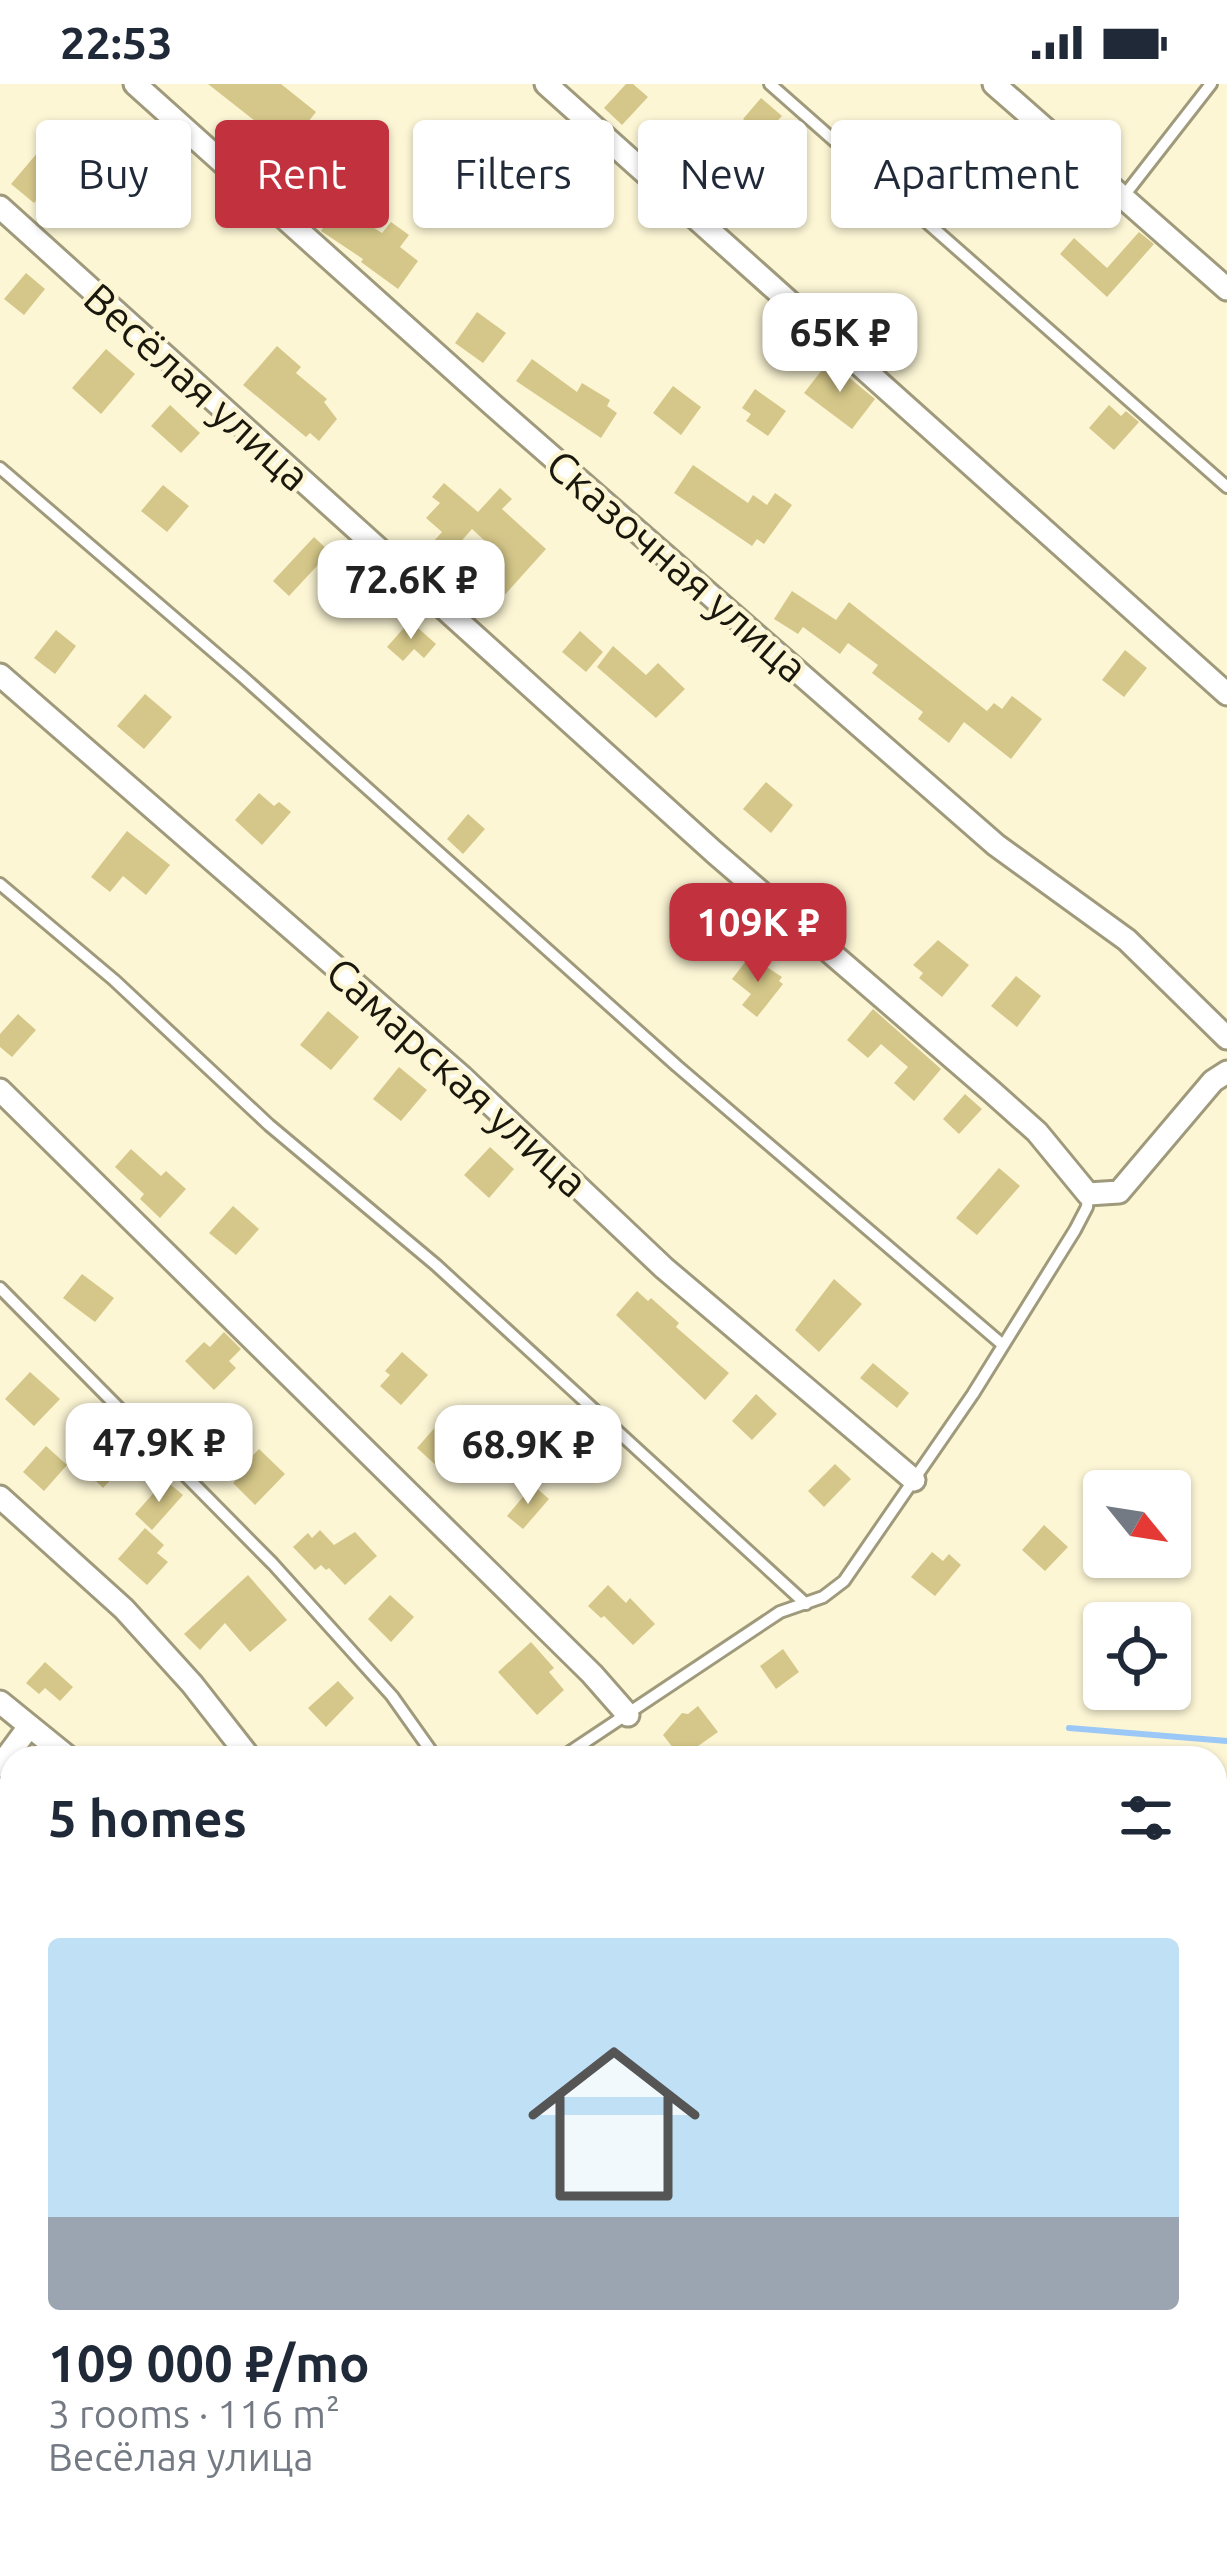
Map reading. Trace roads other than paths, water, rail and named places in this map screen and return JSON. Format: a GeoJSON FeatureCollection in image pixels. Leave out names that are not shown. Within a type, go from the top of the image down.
{"type":"FeatureCollection","features":[{"type":"Feature","properties":{"kind":"street","name":"Сказочная улица"},"geometry":{"type":"LineString","coordinates":[[135,84],[996,845],[1127,940],[1227,1038]]}},
{"type":"Feature","properties":{"kind":"street"},"geometry":{"type":"LineString","coordinates":[[546,84],[1227,693]]}},
{"type":"Feature","properties":{"kind":"street"},"geometry":{"type":"LineString","coordinates":[[994,84],[1227,289]]}},
{"type":"Feature","properties":{"kind":"street","name":"Весёлая улица"},"geometry":{"type":"LineString","coordinates":[[0,207],[714,852],[991,1090],[1037,1132],[1088,1194]]}},
{"type":"Feature","properties":{"kind":"street","name":"Самарская улица"},"geometry":{"type":"LineString","coordinates":[[0,675],[462,1077],[664,1268],[914,1480]]}},
{"type":"Feature","properties":{"kind":"street"},"geometry":{"type":"LineString","coordinates":[[1088,1194],[1119,1192],[1213,1081],[1227,1072]]}},
{"type":"Feature","properties":{"kind":"street"},"geometry":{"type":"LineString","coordinates":[[0,1090],[592,1674],[628,1715]]}},
{"type":"Feature","properties":{"kind":"street"},"geometry":{"type":"LineString","coordinates":[[0,1497],[124,1610],[241,1746]]}},
{"type":"Feature","properties":{"kind":"street"},"geometry":{"type":"LineString","coordinates":[[0,1702],[52,1746]]}},
{"type":"Feature","properties":{"kind":"street"},"geometry":{"type":"LineString","coordinates":[[15,1746],[28,1729]]}},
{"type":"Feature","properties":{"kind":"lane"},"geometry":{"type":"LineString","coordinates":[[770,84],[1227,487]]}},
{"type":"Feature","properties":{"kind":"lane"},"geometry":{"type":"LineString","coordinates":[[1123,197],[1210,84]]}},
{"type":"Feature","properties":{"kind":"lane"},"geometry":{"type":"LineString","coordinates":[[0,468],[243,677],[677,1066],[1004,1345]]}},
{"type":"Feature","properties":{"kind":"lane"},"geometry":{"type":"LineString","coordinates":[[0,884],[114,980],[269,1125],[436,1264],[806,1604]]}},
{"type":"Feature","properties":{"kind":"lane"},"geometry":{"type":"LineString","coordinates":[[580,1746],[780,1612],[824,1597],[844,1581],[1004,1345],[1075,1230],[1088,1194]]}},
{"type":"Feature","properties":{"kind":"lane"},"geometry":{"type":"LineString","coordinates":[[0,1288],[273,1564],[392,1696],[427,1746]]}},
{"type":"Feature","properties":{"kind":"waterway"},"geometry":{"type":"LineString","coordinates":[[1069,1728],[1227,1741]]}}]}
